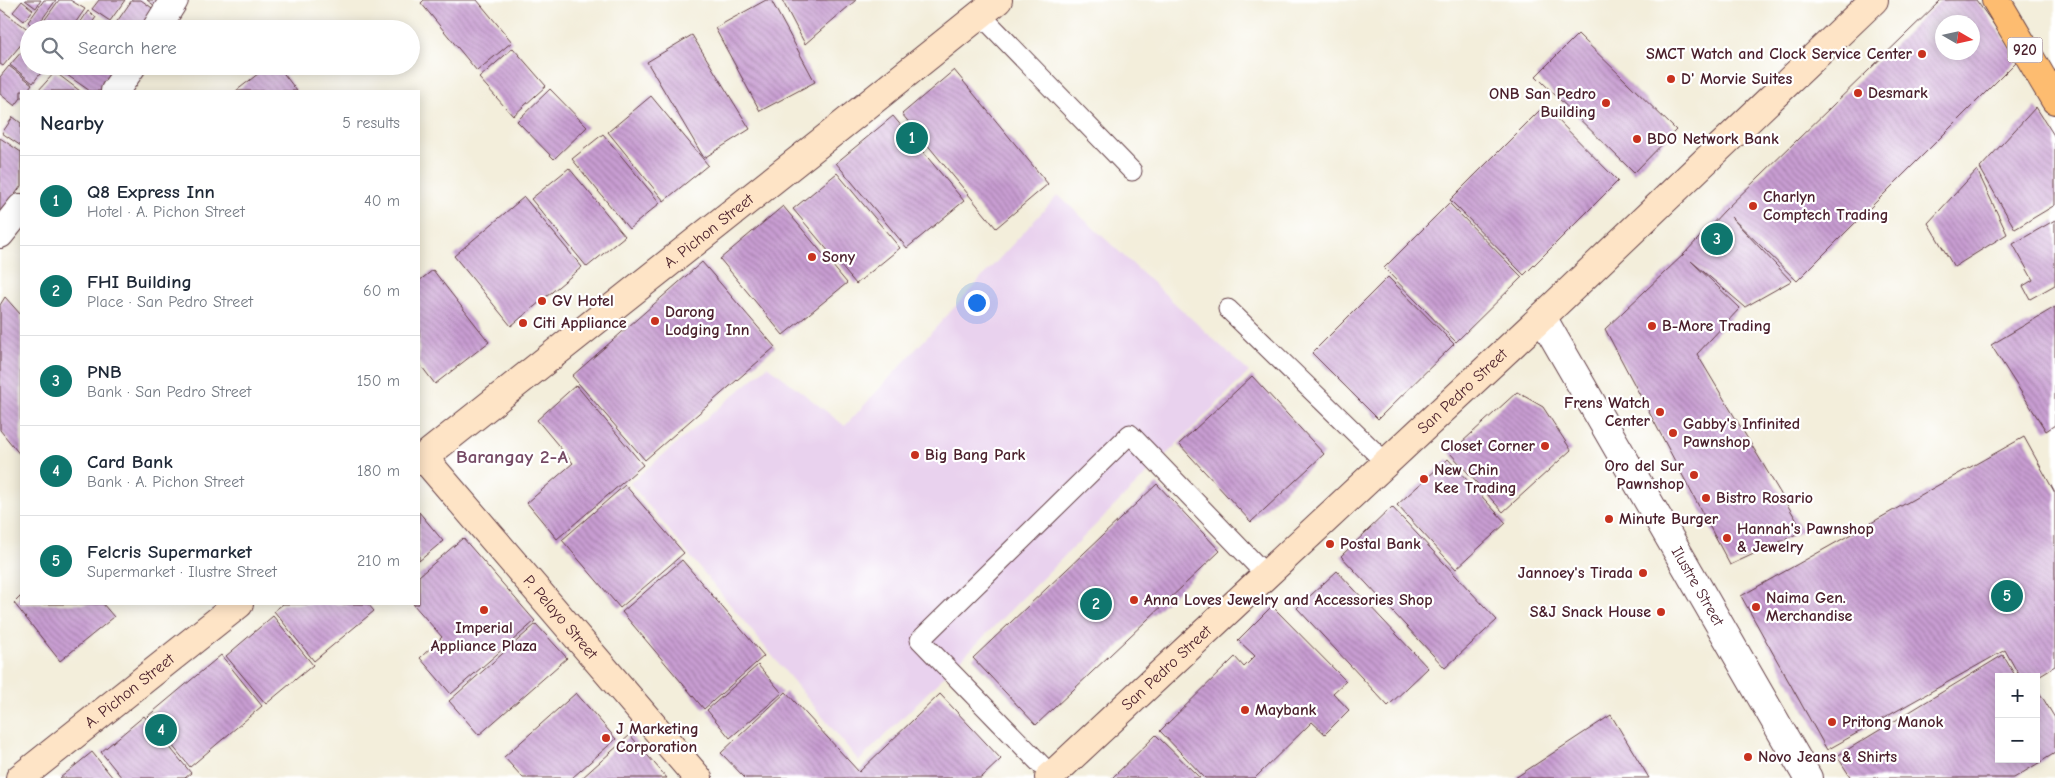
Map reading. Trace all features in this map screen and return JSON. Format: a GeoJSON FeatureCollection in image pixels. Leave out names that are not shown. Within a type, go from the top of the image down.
{"type":"FeatureCollection","features":[{"type":"Feature","properties":{"kind":"main road","name":"San Pedro Street"},"geometry":{"type":"LineString","coordinates":[[1050,777],[1542,317],[1874,0]]}},
{"type":"Feature","properties":{"kind":"main road","name":"920"},"geometry":{"type":"LineString","coordinates":[[1996,0],[2055,100]]}},
{"type":"Feature","properties":{"kind":"main road","name":"A. Pichon Street"},"geometry":{"type":"LineString","coordinates":[[421,459],[989,7]]}},
{"type":"Feature","properties":{"kind":"main road","name":"P. Pelayo Street"},"geometry":{"type":"LineString","coordinates":[[421,459],[698,778]]}},
{"type":"Feature","properties":{"kind":"main road","name":"A. Pichon Street"},"geometry":{"type":"LineString","coordinates":[[20,778],[238,605]]}},
{"type":"Feature","properties":{"kind":"street"},"geometry":{"type":"LineString","coordinates":[[162,20],[174,0]]}},
{"type":"Feature","properties":{"kind":"street"},"geometry":{"type":"LineString","coordinates":[[116,90],[126,75]]}},
{"type":"Feature","properties":{"kind":"street"},"geometry":{"type":"LineString","coordinates":[[0,234],[20,209]]}},
{"type":"Feature","properties":{"kind":"street","name":"Ilustre Street"},"geometry":{"type":"LineString","coordinates":[[1542,317],[1808,778]]}},
{"type":"Feature","properties":{"kind":"lane"},"geometry":{"type":"LineString","coordinates":[[989,7],[1132,171]]}},
{"type":"Feature","properties":{"kind":"lane"},"geometry":{"type":"LineString","coordinates":[[1228,309],[1386,463]]}},
{"type":"Feature","properties":{"kind":"lane"},"geometry":{"type":"LineString","coordinates":[[1050,777],[920,640],[1130,434],[1266,575]]}},
{"type":"Feature","properties":{"kind":"shaded area","name":"Big Bang Park"},"geometry":{"type":"Polygon","coordinates":[[[1058,195],[1249,372],[859,761],[630,483],[768,366],[845,426],[1058,195]]]}},
{"type":"Feature","properties":{"kind":"building"},"geometry":{"type":"Polygon","coordinates":[[[25,0],[41,0],[36,8],[25,0]]]}},
{"type":"Feature","properties":{"kind":"building"},"geometry":{"type":"Polygon","coordinates":[[[44,0],[56,0],[42,20],[29,20],[44,0]]]}},
{"type":"Feature","properties":{"kind":"building"},"geometry":{"type":"Polygon","coordinates":[[[59,0],[70,0],[85,9],[77,20],[45,20],[59,0]]]}},
{"type":"Feature","properties":{"kind":"building"},"geometry":{"type":"Polygon","coordinates":[[[99,0],[125,0],[111,20],[92,9],[99,0]]]}},
{"type":"Feature","properties":{"kind":"building"},"geometry":{"type":"Polygon","coordinates":[[[132,0],[141,0],[155,10],[148,20],[118,20],[132,0]]]}},
{"type":"Feature","properties":{"kind":"building"},"geometry":{"type":"Polygon","coordinates":[[[147,0],[166,0],[159,9],[147,0]]]}},
{"type":"Feature","properties":{"kind":"building"},"geometry":{"type":"Polygon","coordinates":[[[424,0],[477,0],[512,42],[477,71],[421,3],[424,0]]]}},
{"type":"Feature","properties":{"kind":"building"},"geometry":{"type":"Polygon","coordinates":[[[766,0],[771,0],[815,82],[760,111],[715,28],[766,0]]]}},
{"type":"Feature","properties":{"kind":"building"},"geometry":{"type":"Polygon","coordinates":[[[782,0],[856,0],[805,44],[782,0]]]}},
{"type":"Feature","properties":{"kind":"building"},"geometry":{"type":"Polygon","coordinates":[[[1941,0],[1976,0],[2019,59],[1797,281],[1731,217],[1791,281],[1745,307],[1691,261],[1740,308],[1697,354],[1803,531],[1730,565],[1605,329],[1684,254],[1724,211],[1941,0]]]}},
{"type":"Feature","properties":{"kind":"building"},"geometry":{"type":"Polygon","coordinates":[[[22,1],[33,10],[25,20],[13,12],[22,1]]]}},
{"type":"Feature","properties":{"kind":"building"},"geometry":{"type":"Polygon","coordinates":[[[0,9],[20,23],[20,46],[3,66],[0,64],[0,9]]]}},
{"type":"Feature","properties":{"kind":"building"},"geometry":{"type":"Polygon","coordinates":[[[88,11],[96,17],[94,20],[82,20],[88,11]]]}},
{"type":"Feature","properties":{"kind":"building","name":"ONB San Pedro Building"},"geometry":{"type":"Polygon","coordinates":[[[1578,34],[1676,130],[1634,173],[1536,76],[1578,34]]]}},
{"type":"Feature","properties":{"kind":"building"},"geometry":{"type":"Polygon","coordinates":[[[692,35],[750,129],[704,158],[647,62],[692,35]]]}},
{"type":"Feature","properties":{"kind":"building"},"geometry":{"type":"Polygon","coordinates":[[[513,48],[546,86],[513,116],[479,78],[513,48]]]}},
{"type":"Feature","properties":{"kind":"building"},"geometry":{"type":"Polygon","coordinates":[[[20,53],[20,73],[10,65],[20,53]]]}},
{"type":"Feature","properties":{"kind":"building"},"geometry":{"type":"Polygon","coordinates":[[[9,66],[32,84],[28,90],[20,90],[20,99],[15,106],[0,94],[0,77],[9,66]]]}},
{"type":"Feature","properties":{"kind":"building"},"geometry":{"type":"Polygon","coordinates":[[[954,70],[1048,184],[996,228],[902,114],[954,70]]]}},
{"type":"Feature","properties":{"kind":"building"},"geometry":{"type":"Polygon","coordinates":[[[23,75],[39,75],[33,83],[23,75]]]}},
{"type":"Feature","properties":{"kind":"building"},"geometry":{"type":"Polygon","coordinates":[[[52,75],[59,75],[79,90],[39,90],[52,75]]]}},
{"type":"Feature","properties":{"kind":"building"},"geometry":{"type":"Polygon","coordinates":[[[67,75],[115,75],[106,90],[89,90],[67,75]]]}},
{"type":"Feature","properties":{"kind":"building"},"geometry":{"type":"Polygon","coordinates":[[[256,75],[285,75],[296,90],[237,90],[256,75]]]}},
{"type":"Feature","properties":{"kind":"building"},"geometry":{"type":"Polygon","coordinates":[[[550,89],[587,127],[554,159],[517,121],[550,89]]]}},
{"type":"Feature","properties":{"kind":"building"},"geometry":{"type":"Polygon","coordinates":[[[651,96],[708,165],[664,201],[608,132],[651,96]]]}},
{"type":"Feature","properties":{"kind":"building"},"geometry":{"type":"Polygon","coordinates":[[[1544,106],[1618,181],[1524,275],[1450,200],[1544,106]]]}},
{"type":"Feature","properties":{"kind":"building"},"geometry":{"type":"Polygon","coordinates":[[[2036,107],[2055,137],[2055,205],[2015,229],[1980,168],[2036,107]]]}},
{"type":"Feature","properties":{"kind":"building"},"geometry":{"type":"Polygon","coordinates":[[[893,116],[964,201],[907,248],[836,163],[893,116]]]}},
{"type":"Feature","properties":{"kind":"building"},"geometry":{"type":"Polygon","coordinates":[[[13,117],[20,122],[20,145],[2,133],[13,117]]]}},
{"type":"Feature","properties":{"kind":"building"},"geometry":{"type":"Polygon","coordinates":[[[603,134],[660,203],[629,229],[572,159],[603,134]]]}},
{"type":"Feature","properties":{"kind":"building"},"geometry":{"type":"Polygon","coordinates":[[[0,138],[20,151],[20,187],[0,215],[0,138]]]}},
{"type":"Feature","properties":{"kind":"building"},"geometry":{"type":"Polygon","coordinates":[[[569,168],[625,236],[587,267],[531,199],[569,168]]]}},
{"type":"Feature","properties":{"kind":"building"},"geometry":{"type":"Polygon","coordinates":[[[1977,170],[2007,234],[1954,267],[1928,223],[1977,170]]]}},
{"type":"Feature","properties":{"kind":"building"},"geometry":{"type":"Polygon","coordinates":[[[837,173],[900,248],[856,284],[793,209],[837,173]]]}},
{"type":"Feature","properties":{"kind":"building"},"geometry":{"type":"Polygon","coordinates":[[[524,197],[582,267],[511,326],[454,256],[524,197]]]}},
{"type":"Feature","properties":{"kind":"building"},"geometry":{"type":"Polygon","coordinates":[[[1449,203],[1522,277],[1456,342],[1384,268],[1449,203]]]}},
{"type":"Feature","properties":{"kind":"building"},"geometry":{"type":"Polygon","coordinates":[[[783,206],[847,283],[783,335],[720,259],[783,206]]]}},
{"type":"Feature","properties":{"kind":"building"},"geometry":{"type":"Polygon","coordinates":[[[2055,220],[2055,285],[2030,299],[2023,286],[2033,280],[2013,244],[2055,220]]]}},
{"type":"Feature","properties":{"kind":"building"},"geometry":{"type":"Polygon","coordinates":[[[702,262],[775,347],[645,460],[572,376],[702,262]]]}},
{"type":"Feature","properties":{"kind":"building"},"geometry":{"type":"Polygon","coordinates":[[[433,270],[489,342],[435,384],[420,364],[420,280],[433,270]]]}},
{"type":"Feature","properties":{"kind":"building"},"geometry":{"type":"Polygon","coordinates":[[[1388,277],[1454,344],[1378,419],[1312,353],[1388,277]]]}},
{"type":"Feature","properties":{"kind":"building"},"geometry":{"type":"Polygon","coordinates":[[[5,297],[20,314],[20,455],[0,430],[0,305],[5,297]]]}},
{"type":"Feature","properties":{"kind":"building"},"geometry":{"type":"Polygon","coordinates":[[[2055,307],[2055,425],[2046,431],[1991,345],[2055,307]]]}},
{"type":"Feature","properties":{"kind":"building"},"geometry":{"type":"Polygon","coordinates":[[[1252,376],[1324,454],[1251,522],[1179,444],[1252,376]]]}},
{"type":"Feature","properties":{"kind":"building"},"geometry":{"type":"Polygon","coordinates":[[[576,385],[643,465],[557,539],[527,503],[573,463],[537,420],[576,385]]]}},
{"type":"Feature","properties":{"kind":"building"},"geometry":{"type":"Polygon","coordinates":[[[1517,392],[1543,407],[1571,450],[1503,512],[1450,453],[1517,392]]]}},
{"type":"Feature","properties":{"kind":"building"},"geometry":{"type":"Polygon","coordinates":[[[2024,437],[2055,493],[2055,666],[2040,675],[2040,673],[2018,673],[2005,650],[1827,750],[1741,596],[2024,437]]]}},
{"type":"Feature","properties":{"kind":"building"},"geometry":{"type":"Polygon","coordinates":[[[1448,459],[1506,523],[1456,569],[1397,505],[1448,459]]]}},
{"type":"Feature","properties":{"kind":"building"},"geometry":{"type":"Polygon","coordinates":[[[1157,484],[1220,551],[1036,725],[973,658],[1157,484]]]}},
{"type":"Feature","properties":{"kind":"building"},"geometry":{"type":"Polygon","coordinates":[[[625,485],[684,553],[620,608],[562,540],[625,485]]]}},
{"type":"Feature","properties":{"kind":"building"},"geometry":{"type":"Polygon","coordinates":[[[1392,507],[1497,620],[1445,668],[1341,556],[1392,507]]]}},
{"type":"Feature","properties":{"kind":"building"},"geometry":{"type":"Polygon","coordinates":[[[420,513],[443,541],[420,560],[420,513]]]}},
{"type":"Feature","properties":{"kind":"building"},"geometry":{"type":"Polygon","coordinates":[[[463,538],[535,621],[451,694],[420,658],[442,637],[414,605],[420,605],[420,575],[463,538]]]}},
{"type":"Feature","properties":{"kind":"building"},"geometry":{"type":"Polygon","coordinates":[[[682,560],[764,656],[704,709],[622,612],[682,560]]]}},
{"type":"Feature","properties":{"kind":"building"},"geometry":{"type":"Polygon","coordinates":[[[1337,571],[1428,668],[1388,706],[1297,608],[1337,571]]]}},
{"type":"Feature","properties":{"kind":"building"},"geometry":{"type":"Polygon","coordinates":[[[20,597],[20,605],[104,605],[114,617],[60,661],[14,603],[20,597]]]}},
{"type":"Feature","properties":{"kind":"building"},"geometry":{"type":"Polygon","coordinates":[[[282,605],[369,605],[374,611],[314,661],[274,611],[282,605]]]}},
{"type":"Feature","properties":{"kind":"building"},"geometry":{"type":"Polygon","coordinates":[[[1272,606],[1346,681],[1333,693],[1349,710],[1325,734],[1312,722],[1255,778],[1205,778],[1160,731],[1235,657],[1244,667],[1255,656],[1238,640],[1272,606]]]}},
{"type":"Feature","properties":{"kind":"building"},"geometry":{"type":"Polygon","coordinates":[[[273,616],[313,665],[266,704],[226,656],[273,616]]]}},
{"type":"Feature","properties":{"kind":"building"},"geometry":{"type":"Polygon","coordinates":[[[536,624],[567,658],[479,735],[449,701],[536,624]]]}},
{"type":"Feature","properties":{"kind":"building"},"geometry":{"type":"Polygon","coordinates":[[[221,655],[262,706],[190,767],[148,716],[221,655]]]}},
{"type":"Feature","properties":{"kind":"building"},"geometry":{"type":"Polygon","coordinates":[[[2003,655],[2014,673],[1995,673],[1995,763],[2039,763],[2014,778],[1851,778],[1837,756],[2003,655]]]}},
{"type":"Feature","properties":{"kind":"building"},"geometry":{"type":"Polygon","coordinates":[[[758,665],[782,693],[730,738],[707,710],[758,665]]]}},
{"type":"Feature","properties":{"kind":"building"},"geometry":{"type":"Polygon","coordinates":[[[786,692],[859,772],[940,694],[1001,759],[981,778],[745,778],[721,753],[786,692]]]}},
{"type":"Feature","properties":{"kind":"building"},"geometry":{"type":"Polygon","coordinates":[[[576,693],[616,739],[572,778],[523,778],[504,757],[576,693]]]}},
{"type":"Feature","properties":{"kind":"building"},"geometry":{"type":"Polygon","coordinates":[[[2040,694],[2055,718],[2055,753],[2040,762],[2040,694]]]}},
{"type":"Feature","properties":{"kind":"building"},"geometry":{"type":"Polygon","coordinates":[[[1611,715],[1649,778],[1515,778],[1611,715]]]}},
{"type":"Feature","properties":{"kind":"building"},"geometry":{"type":"Polygon","coordinates":[[[144,716],[191,773],[185,778],[122,778],[101,752],[144,716]]]}},
{"type":"Feature","properties":{"kind":"building"},"geometry":{"type":"Polygon","coordinates":[[[630,735],[667,778],[582,778],[630,735]]]}},
{"type":"Feature","properties":{"kind":"building"},"geometry":{"type":"Polygon","coordinates":[[[1156,735],[1200,778],[1112,778],[1156,735]]]}},
{"type":"Feature","properties":{"kind":"building"},"geometry":{"type":"Polygon","coordinates":[[[92,752],[113,778],[60,778],[92,752]]]}},
{"type":"Feature","properties":{"kind":"place","name":"SMCT Watch and Clock Service Center"},"geometry":{"type":"Point","coordinates":[1922,54]}},
{"type":"Feature","properties":{"kind":"place","name":"D' Morvie Suites"},"geometry":{"type":"Point","coordinates":[1671,79]}},
{"type":"Feature","properties":{"kind":"place","name":"Desmark"},"geometry":{"type":"Point","coordinates":[1858,93]}},
{"type":"Feature","properties":{"kind":"place","name":"ONB San Pedro Building"},"geometry":{"type":"Point","coordinates":[1606,103]}},
{"type":"Feature","properties":{"kind":"place","name":"Q8 Express Inn"},"geometry":{"type":"Point","coordinates":[912,138]}},
{"type":"Feature","properties":{"kind":"place","name":"BDO Network Bank"},"geometry":{"type":"Point","coordinates":[1637,139]}},
{"type":"Feature","properties":{"kind":"place","name":"Charlyn Comptech Trading"},"geometry":{"type":"Point","coordinates":[1753,206]}},
{"type":"Feature","properties":{"kind":"place","name":"PNB"},"geometry":{"type":"Point","coordinates":[1717,239]}},
{"type":"Feature","properties":{"kind":"place","name":"Sony"},"geometry":{"type":"Point","coordinates":[812,257]}},
{"type":"Feature","properties":{"kind":"place","name":"GV Hotel"},"geometry":{"type":"Point","coordinates":[542,301]}},
{"type":"Feature","properties":{"kind":"place","name":"Darong Lodging Inn"},"geometry":{"type":"Point","coordinates":[655,321]}},
{"type":"Feature","properties":{"kind":"place","name":"Citi Appliance"},"geometry":{"type":"Point","coordinates":[523,323]}},
{"type":"Feature","properties":{"kind":"place","name":"B-More Trading"},"geometry":{"type":"Point","coordinates":[1652,326]}},
{"type":"Feature","properties":{"kind":"place","name":"Frens Watch Center"},"geometry":{"type":"Point","coordinates":[1660,412]}},
{"type":"Feature","properties":{"kind":"place","name":"Gabby's Infinited Pawnshop"},"geometry":{"type":"Point","coordinates":[1673,433]}},
{"type":"Feature","properties":{"kind":"place","name":"Closet Corner"},"geometry":{"type":"Point","coordinates":[1545,446]}},
{"type":"Feature","properties":{"kind":"place","name":"Big Bang Park"},"geometry":{"type":"Point","coordinates":[915,455]}},
{"type":"Feature","properties":{"kind":"place","name":"Oro del Sur Pawnshop"},"geometry":{"type":"Point","coordinates":[1694,475]}},
{"type":"Feature","properties":{"kind":"place","name":"New Chin Kee Trading"},"geometry":{"type":"Point","coordinates":[1424,479]}},
{"type":"Feature","properties":{"kind":"place","name":"Bistro Rosario"},"geometry":{"type":"Point","coordinates":[1706,498]}},
{"type":"Feature","properties":{"kind":"place","name":"Minute Burger"},"geometry":{"type":"Point","coordinates":[1609,519]}},
{"type":"Feature","properties":{"kind":"place","name":"Hannah's Pawnshop & Jewelry"},"geometry":{"type":"Point","coordinates":[1727,538]}},
{"type":"Feature","properties":{"kind":"place","name":"Postal Bank"},"geometry":{"type":"Point","coordinates":[1330,544]}},
{"type":"Feature","properties":{"kind":"place","name":"Jannoey's Tirada"},"geometry":{"type":"Point","coordinates":[1643,573]}},
{"type":"Feature","properties":{"kind":"place","name":"Felcris Supermarket"},"geometry":{"type":"Point","coordinates":[2007,596]}},
{"type":"Feature","properties":{"kind":"place","name":"Anna Loves Jewelry and Accessories Shop"},"geometry":{"type":"Point","coordinates":[1134,600]}},
{"type":"Feature","properties":{"kind":"place","name":"FHI Building"},"geometry":{"type":"Point","coordinates":[1096,604]}},
{"type":"Feature","properties":{"kind":"place","name":"Naima Gen. Merchandise"},"geometry":{"type":"Point","coordinates":[1756,607]}},
{"type":"Feature","properties":{"kind":"place","name":"Imperial Appliance Plaza"},"geometry":{"type":"Point","coordinates":[484,610]}},
{"type":"Feature","properties":{"kind":"place","name":"S&J Snack House"},"geometry":{"type":"Point","coordinates":[1661,612]}},
{"type":"Feature","properties":{"kind":"place","name":"Maybank"},"geometry":{"type":"Point","coordinates":[1245,710]}},
{"type":"Feature","properties":{"kind":"place","name":"Pritong Manok"},"geometry":{"type":"Point","coordinates":[1832,722]}},
{"type":"Feature","properties":{"kind":"place","name":"Card Bank"},"geometry":{"type":"Point","coordinates":[161,730]}},
{"type":"Feature","properties":{"kind":"place","name":"J Marketing Corporation"},"geometry":{"type":"Point","coordinates":[606,738]}},
{"type":"Feature","properties":{"kind":"place","name":"Novo Jeans & Shirts"},"geometry":{"type":"Point","coordinates":[1748,757]}},
{"type":"Feature","properties":{"kind":"district","name":"Barangay 2-A"},"geometry":{"type":"Point","coordinates":[512,457]}}]}
